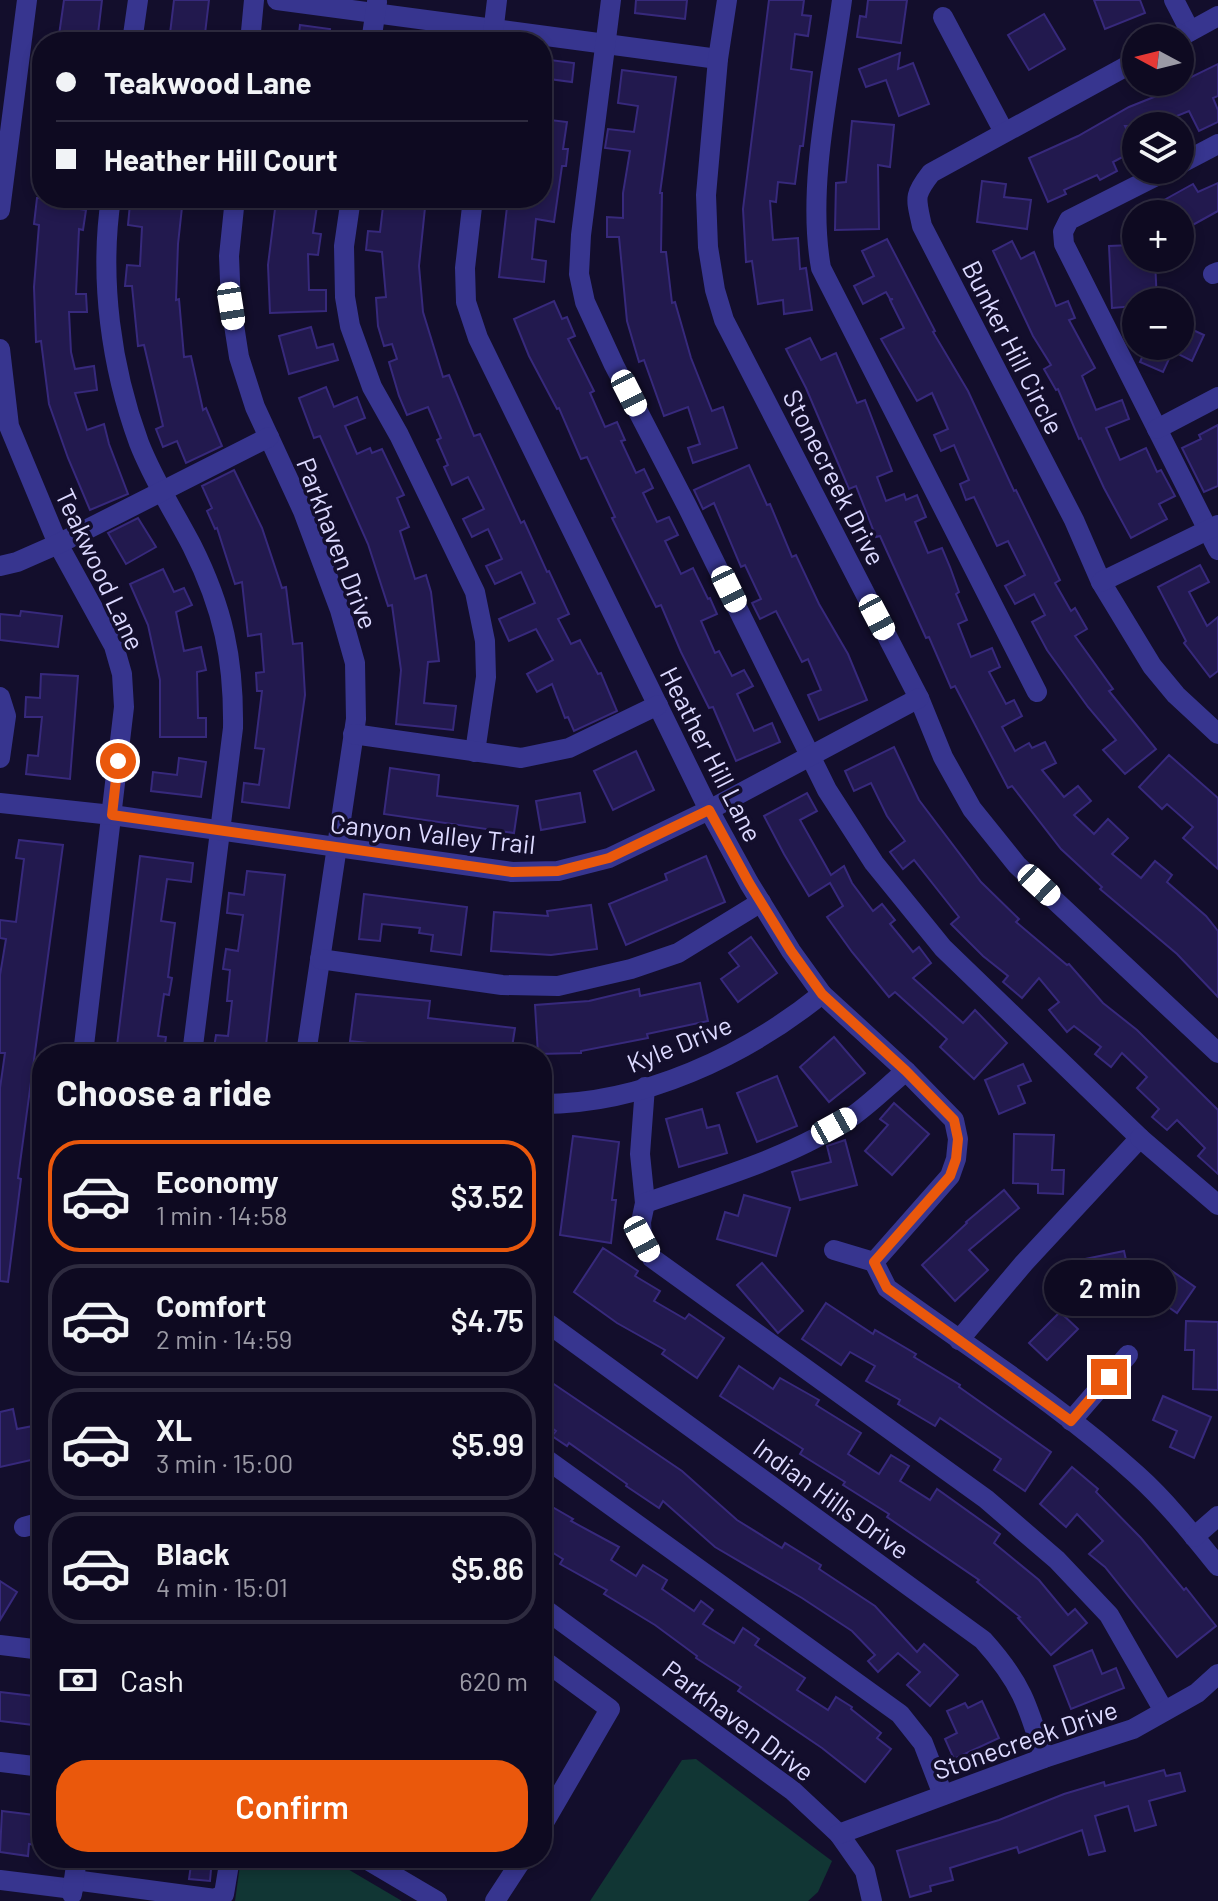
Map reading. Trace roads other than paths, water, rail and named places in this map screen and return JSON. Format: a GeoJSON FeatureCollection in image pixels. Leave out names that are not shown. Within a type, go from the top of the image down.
{"type":"FeatureCollection","features":[{"type":"Feature","properties":{"kind":"street"},"geometry":{"type":"LineString","coordinates":[[0,210],[27,0]]}},
{"type":"Feature","properties":{"kind":"street"},"geometry":{"type":"LineString","coordinates":[[133,32],[138,0]]}},
{"type":"Feature","properties":{"kind":"street"},"geometry":{"type":"LineString","coordinates":[[251,32],[254,0]]}},
{"type":"Feature","properties":{"kind":"street"},"geometry":{"type":"LineString","coordinates":[[277,0],[376,6],[481,32]]}},
{"type":"Feature","properties":{"kind":"street"},"geometry":{"type":"LineString","coordinates":[[493,32],[497,0]]}},
{"type":"Feature","properties":{"kind":"street"},"geometry":{"type":"LineString","coordinates":[[611,0],[581,235],[579,274],[585,302],[827,790],[866,851],[912,913],[943,948],[1140,1138],[1218,1205]]}},
{"type":"Feature","properties":{"kind":"street","name":"Stonecreek Drive"},"geometry":{"type":"LineString","coordinates":[[727,0],[718,59],[706,195],[708,247],[724,320],[919,698],[943,757],[972,809],[1017,865],[1218,1053]]}},
{"type":"Feature","properties":{"kind":"street"},"geometry":{"type":"LineString","coordinates":[[842,0],[819,171],[816,241],[821,268],[1037,692]]}},
{"type":"Feature","properties":{"kind":"street"},"geometry":{"type":"LineString","coordinates":[[1174,0],[1181,24]]}},
{"type":"Feature","properties":{"kind":"street"},"geometry":{"type":"LineString","coordinates":[[372,32],[376,6]]}},
{"type":"Feature","properties":{"kind":"street"},"geometry":{"type":"LineString","coordinates":[[1194,29],[1218,16]]}},
{"type":"Feature","properties":{"kind":"street"},"geometry":{"type":"LineString","coordinates":[[943,17],[1004,132]]}},
{"type":"Feature","properties":{"kind":"street"},"geometry":{"type":"LineString","coordinates":[[552,39],[605,43],[718,59]]}},
{"type":"Feature","properties":{"kind":"street","name":"Bunker Hill Circle"},"geometry":{"type":"LineString","coordinates":[[1122,69],[931,173],[917,190],[922,226],[1074,520],[1101,582],[1152,666],[1176,695],[1218,734]]}},
{"type":"Feature","properties":{"kind":"street"},"geometry":{"type":"LineString","coordinates":[[1194,157],[1218,144]]}},
{"type":"Feature","properties":{"kind":"street"},"geometry":{"type":"LineString","coordinates":[[1140,184],[1069,220],[1063,232],[1064,244],[1157,429],[1213,527],[1218,550]]}},
{"type":"Feature","properties":{"kind":"street"},"geometry":{"type":"LineString","coordinates":[[110,208],[107,257],[109,319],[118,369],[135,429],[162,492],[193,550],[221,619],[230,651],[234,683],[233,728],[193,1044]]}},
{"type":"Feature","properties":{"kind":"street","name":"Parkhaven Drive"},"geometry":{"type":"LineString","coordinates":[[234,208],[229,256],[231,306],[239,357],[255,407],[303,511],[340,610],[355,663],[356,719],[307,1044]]}},
{"type":"Feature","properties":{"kind":"street"},"geometry":{"type":"LineString","coordinates":[[350,208],[344,246],[345,297],[350,326],[372,387],[406,448],[475,592],[485,641],[486,677],[475,752]]}},
{"type":"Feature","properties":{"kind":"street","name":"Heather Hill Lane"},"geometry":{"type":"LineString","coordinates":[[472,208],[465,268],[466,302],[478,338],[709,810],[761,902],[822,994],[954,1120],[958,1139],[950,1176],[874,1262]]}},
{"type":"Feature","properties":{"kind":"street","name":"Teakwood Lane"},"geometry":{"type":"LineString","coordinates":[[0,349],[9,450],[114,646],[122,674],[124,707],[84,1044]]}},
{"type":"Feature","properties":{"kind":"street"},"geometry":{"type":"LineString","coordinates":[[1157,429],[1218,397]]}},
{"type":"Feature","properties":{"kind":"street"},"geometry":{"type":"LineString","coordinates":[[0,566],[58,544],[269,437]]}},
{"type":"Feature","properties":{"kind":"street"},"geometry":{"type":"LineString","coordinates":[[1101,582],[1213,527]]}},
{"type":"Feature","properties":{"kind":"street"},"geometry":{"type":"LineString","coordinates":[[0,697],[6,716],[0,758]]}},
{"type":"Feature","properties":{"kind":"street","name":"Canyon Valley Trail"},"geometry":{"type":"LineString","coordinates":[[0,803],[112,815],[512,872],[558,871],[609,858],[709,810],[919,698]]}},
{"type":"Feature","properties":{"kind":"street"},"geometry":{"type":"LineString","coordinates":[[353,734],[521,758],[569,748],[658,705]]}},
{"type":"Feature","properties":{"kind":"street"},"geometry":{"type":"LineString","coordinates":[[320,959],[502,985],[558,986],[631,969],[678,953],[761,902]]}},
{"type":"Feature","properties":{"kind":"street","name":"Kyle Drive"},"geometry":{"type":"LineString","coordinates":[[552,1104],[572,1104],[669,1080],[729,1054],[788,1021],[822,994]]}},
{"type":"Feature","properties":{"kind":"street"},"geometry":{"type":"LineString","coordinates":[[645,1203],[760,1164],[794,1148],[854,1115],[906,1071]]}},
{"type":"Feature","properties":{"kind":"street"},"geometry":{"type":"LineString","coordinates":[[645,1087],[640,1154],[645,1203],[641,1222],[642,1239],[652,1258],[986,1499],[1057,1560],[1109,1615],[1164,1711]]}},
{"type":"Feature","properties":{"kind":"street"},"geometry":{"type":"LineString","coordinates":[[959,1340],[1024,1263],[1140,1138]]}},
{"type":"Feature","properties":{"kind":"street"},"geometry":{"type":"LineString","coordinates":[[834,1250],[874,1262],[887,1288],[1071,1421],[1138,1476],[1218,1566]]}},
{"type":"Feature","properties":{"kind":"street","name":"Indian Hills Drive"},"geometry":{"type":"LineString","coordinates":[[552,1326],[983,1640],[1007,1667],[1026,1700],[1044,1758]]}},
{"type":"Feature","properties":{"kind":"street"},"geometry":{"type":"LineString","coordinates":[[1071,1421],[1128,1355]]}},
{"type":"Feature","properties":{"kind":"street"},"geometry":{"type":"LineString","coordinates":[[552,1463],[900,1714],[923,1743],[943,1795]]}},
{"type":"Feature","properties":{"kind":"street"},"geometry":{"type":"LineString","coordinates":[[1194,1537],[1218,1516]]}},
{"type":"Feature","properties":{"kind":"street","name":"Parkhaven Drive"},"geometry":{"type":"LineString","coordinates":[[552,1621],[793,1791],[839,1834],[865,1871],[872,1901]]}},
{"type":"Feature","properties":{"kind":"street"},"geometry":{"type":"LineString","coordinates":[[0,1645],[32,1649]]}},
{"type":"Feature","properties":{"kind":"street"},"geometry":{"type":"LineString","coordinates":[[552,1666],[610,1709],[552,1809]]}},
{"type":"Feature","properties":{"kind":"street","name":"Stonecreek Drive"},"geometry":{"type":"LineString","coordinates":[[839,1834],[1044,1758],[1133,1729],[1197,1693],[1218,1674]]}},
{"type":"Feature","properties":{"kind":"street"},"geometry":{"type":"LineString","coordinates":[[0,1762],[32,1766]]}},
{"type":"Feature","properties":{"kind":"street"},"geometry":{"type":"LineString","coordinates":[[72,1890],[75,1868]]}},
{"type":"Feature","properties":{"kind":"street"},"geometry":{"type":"LineString","coordinates":[[0,1880],[72,1890],[215,1899],[224,1894],[228,1868]]}},
{"type":"Feature","properties":{"kind":"street"},"geometry":{"type":"LineString","coordinates":[[381,1868],[437,1901]]}},
{"type":"Feature","properties":{"kind":"street"},"geometry":{"type":"LineString","coordinates":[[495,1901],[516,1868]]}}]}
